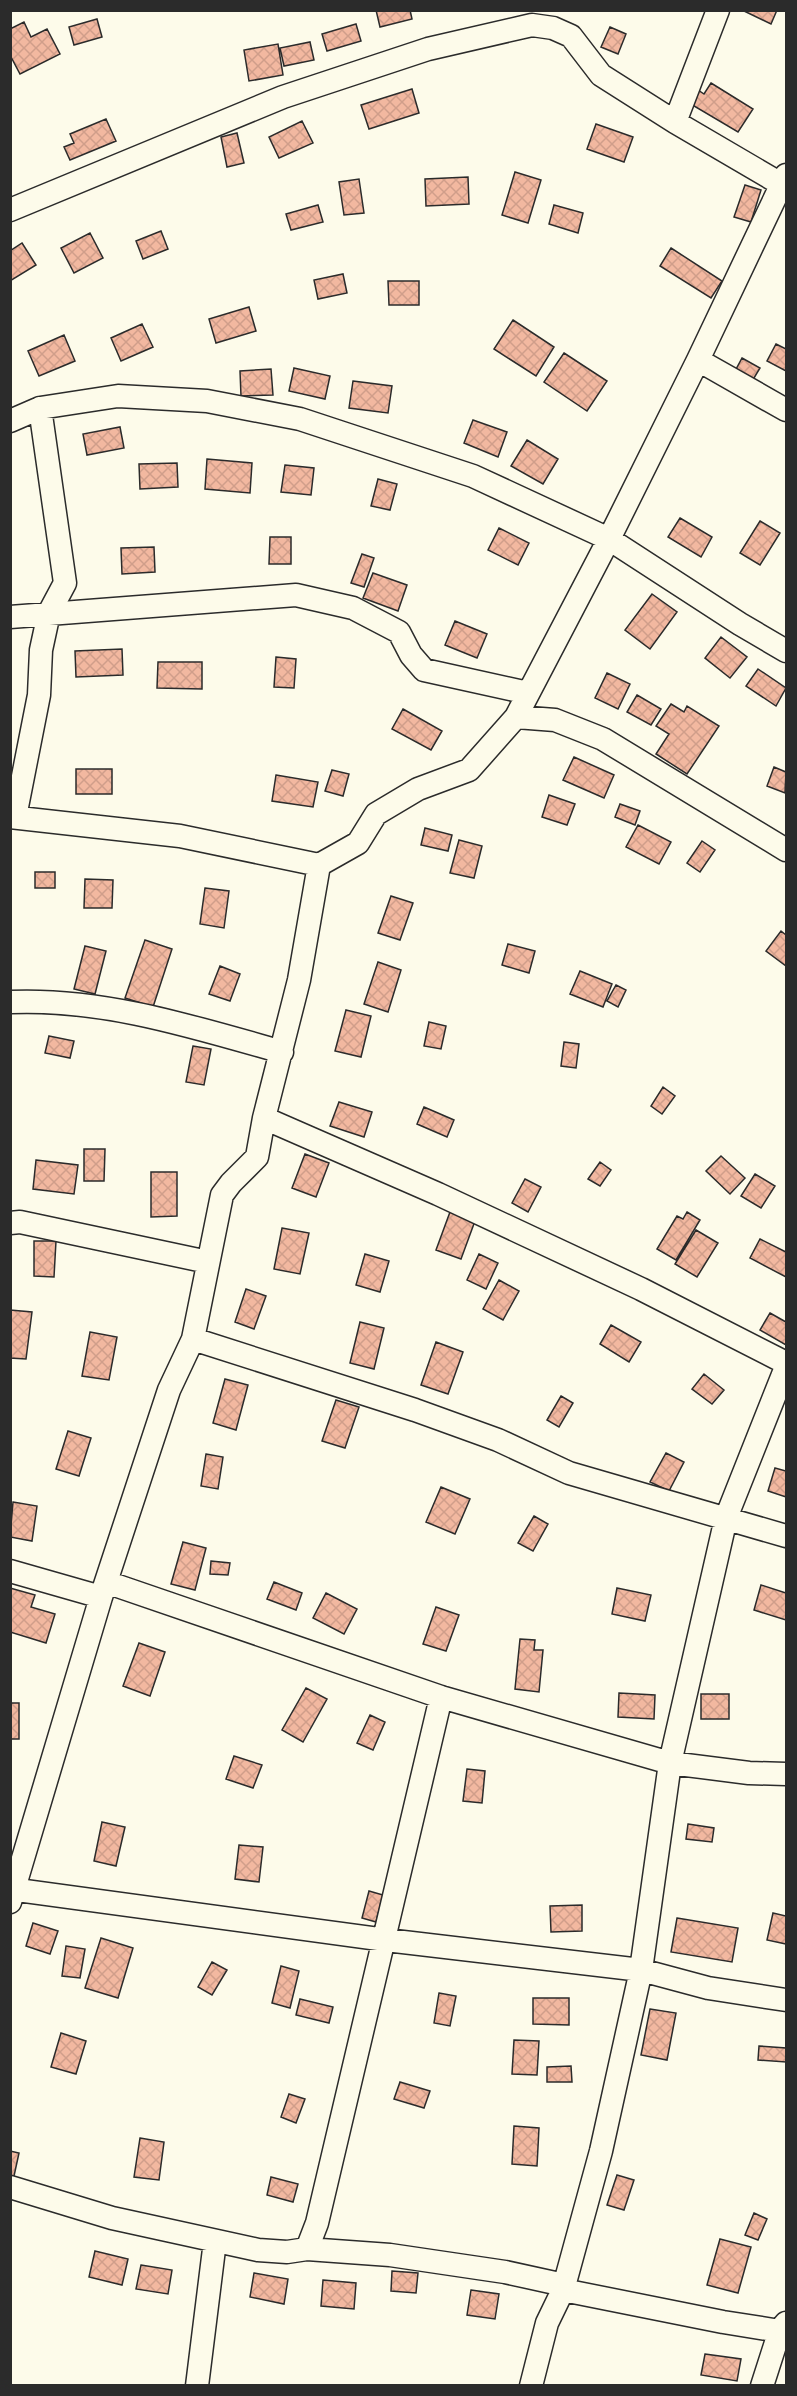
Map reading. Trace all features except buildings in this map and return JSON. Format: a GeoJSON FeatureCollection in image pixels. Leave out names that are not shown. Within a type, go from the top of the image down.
{"type":"FeatureCollection","features":[{"type":"Feature","properties":{"kind":"street"},"geometry":{"type":"LineString","coordinates":[[675,122],[718,10]]}},
{"type":"Feature","properties":{"kind":"street"},"geometry":{"type":"LineString","coordinates":[[10,210],[283,97],[428,49],[532,25],[553,28],[571,36],[600,75],[675,122],[785,182],[609,539],[516,717],[469,770],[418,789],[376,814],[358,843],[319,865],[180,836],[13,817],[39,696],[41,650],[49,613],[65,583],[40,408]]}},
{"type":"Feature","properties":{"kind":"street"},"geometry":{"type":"LineString","coordinates":[[698,360],[786,410]]}},
{"type":"Feature","properties":{"kind":"street"},"geometry":{"type":"LineString","coordinates":[[10,421],[40,408],[118,396],[207,401],[300,419],[473,476],[609,539],[786,651]]}},
{"type":"Feature","properties":{"kind":"street"},"geometry":{"type":"LineString","coordinates":[[10,618],[49,613],[296,595],[353,608],[399,632],[411,655],[424,670],[528,693]]}},
{"type":"Feature","properties":{"kind":"street"},"geometry":{"type":"LineString","coordinates":[[516,717],[555,720],[603,739],[786,850]]}},
{"type":"Feature","properties":{"kind":"street"},"geometry":{"type":"LineString","coordinates":[[319,865],[299,980],[256,1157],[222,1195],[193,1339],[169,1390],[103,1589],[12,1894],[641,1970],[708,1988],[786,2000]]}},
{"type":"Feature","properties":{"kind":"street"},"geometry":{"type":"LineString","coordinates":[[10,1002],[50,1000],[170,1020],[282,1052]]}},
{"type":"Feature","properties":{"kind":"street"},"geometry":{"type":"LineString","coordinates":[[264,1118],[438,1194],[641,1289],[786,1365],[726,1518],[670,1763],[641,1970],[601,2151],[563,2290],[547,2323],[531,2385]]}},
{"type":"Feature","properties":{"kind":"street"},"geometry":{"type":"LineString","coordinates":[[10,1223],[20,1222],[208,1262]]}},
{"type":"Feature","properties":{"kind":"street"},"geometry":{"type":"LineString","coordinates":[[193,1339],[426,1414],[498,1440],[569,1473],[786,1536]]}},
{"type":"Feature","properties":{"kind":"street"},"geometry":{"type":"LineString","coordinates":[[10,1571],[103,1589],[441,1697],[670,1763],[748,1773],[786,1774]]}},
{"type":"Feature","properties":{"kind":"street"},"geometry":{"type":"LineString","coordinates":[[307,2248],[317,2223],[386,1940],[441,1697]]}},
{"type":"Feature","properties":{"kind":"street"},"geometry":{"type":"LineString","coordinates":[[10,2187],[112,2218],[258,2250],[286,2252],[307,2248],[390,2255],[505,2272],[555,2283],[563,2290],[723,2322],[784,2328],[762,2385]]}},
{"type":"Feature","properties":{"kind":"street"},"geometry":{"type":"LineString","coordinates":[[197,2385],[215,2241]]}}]}
